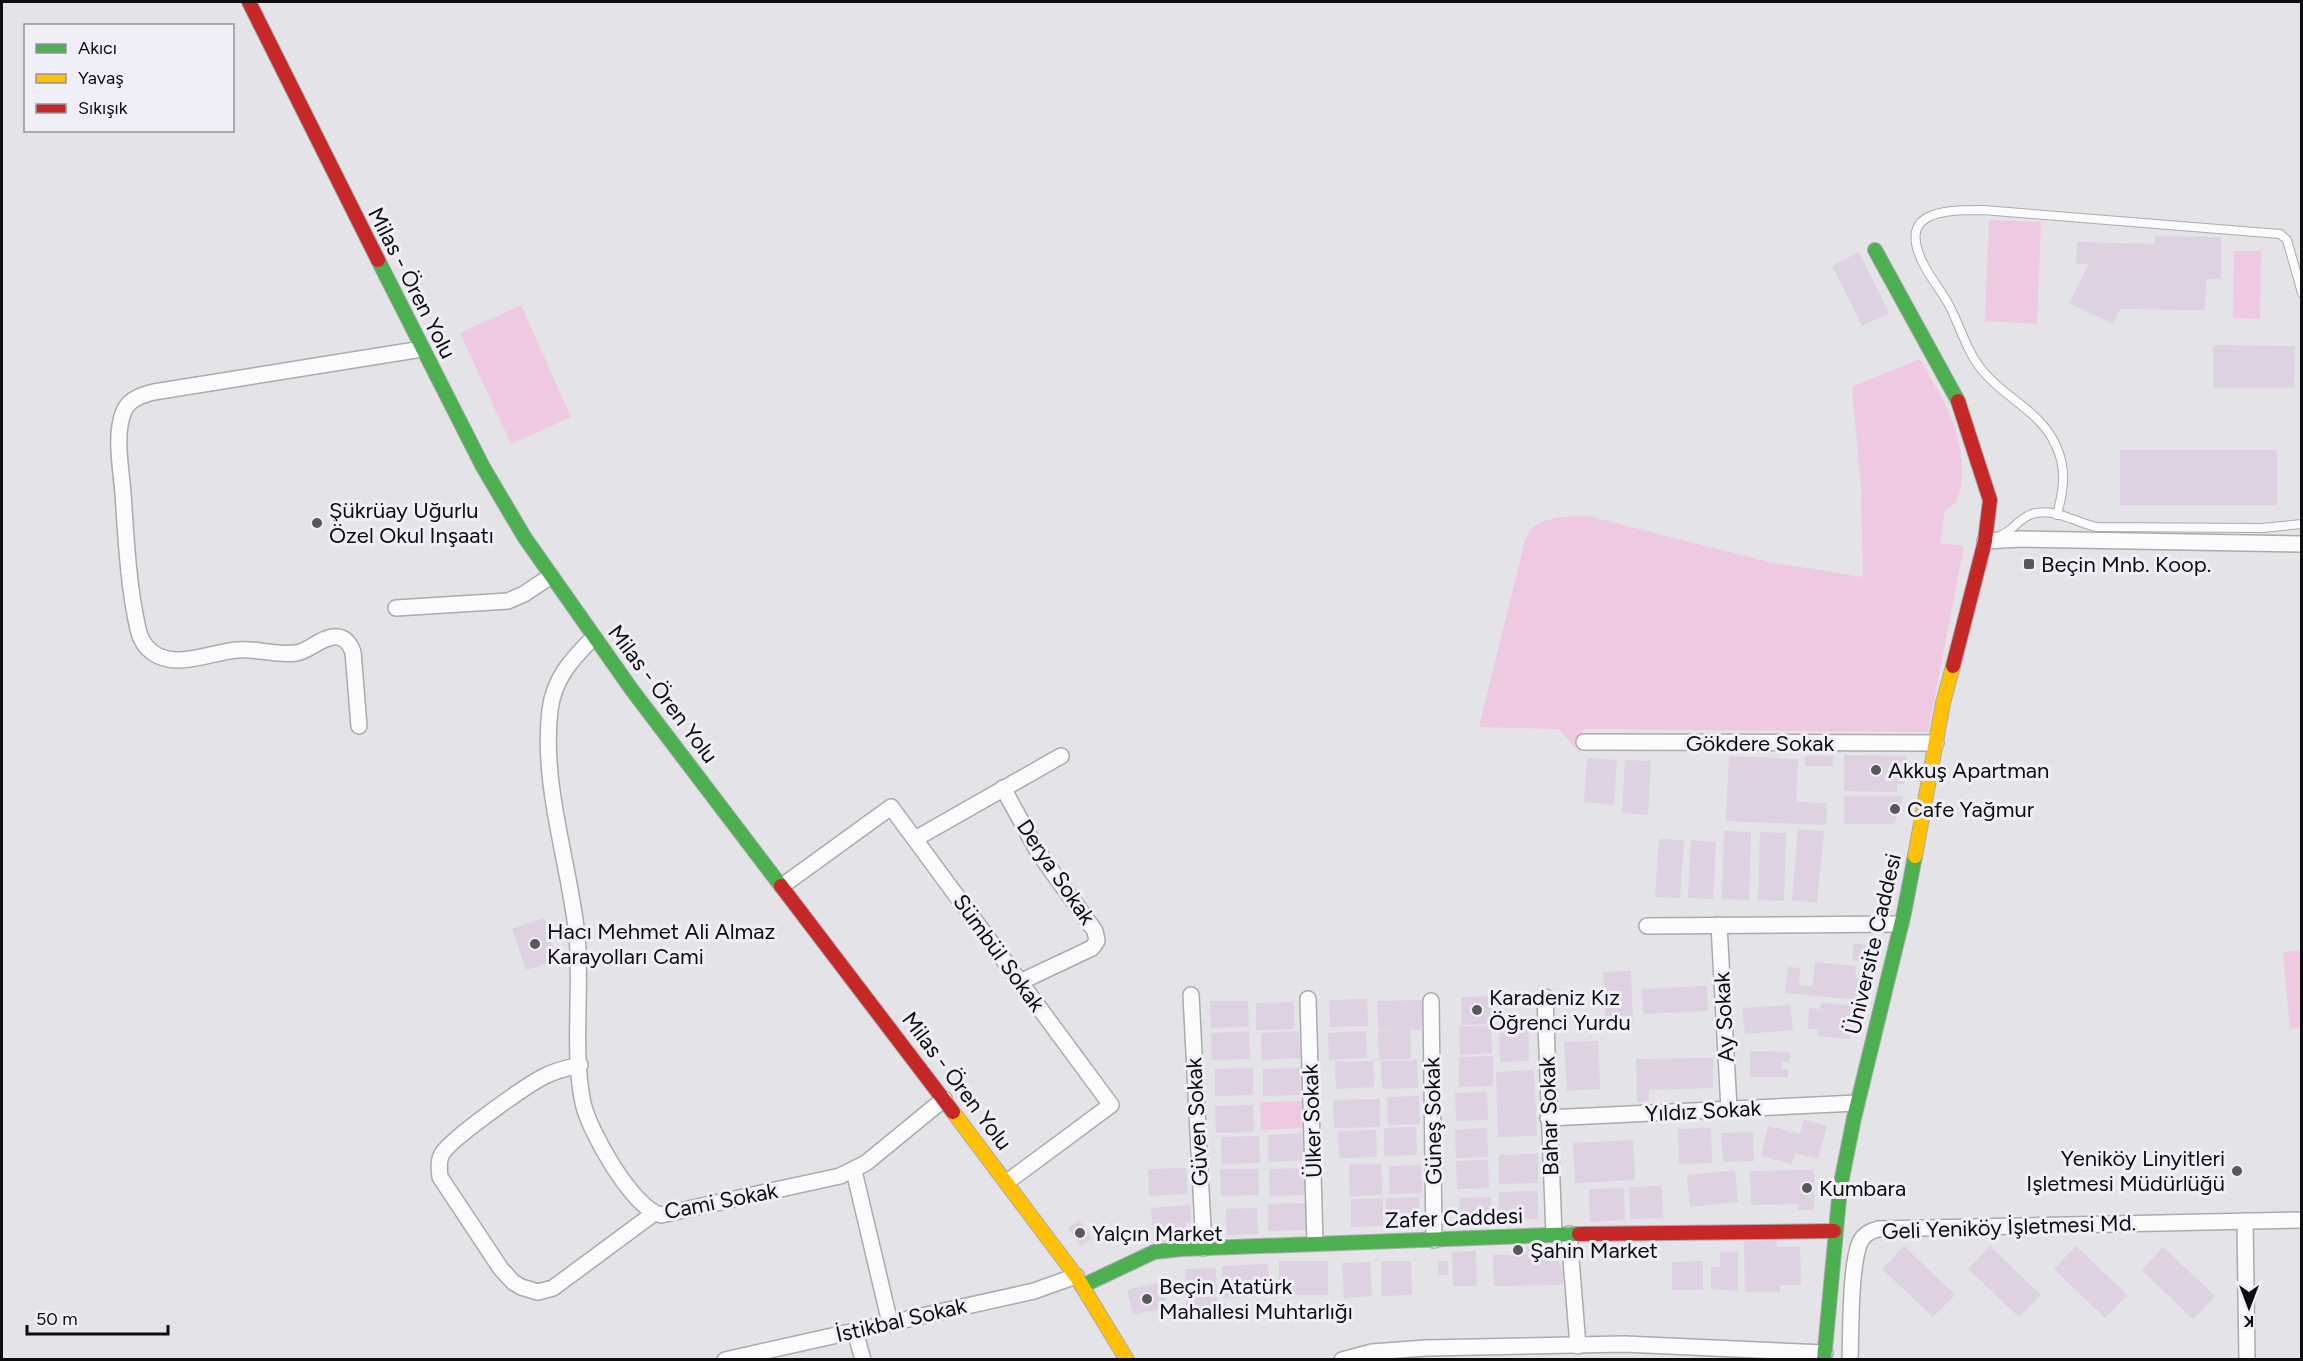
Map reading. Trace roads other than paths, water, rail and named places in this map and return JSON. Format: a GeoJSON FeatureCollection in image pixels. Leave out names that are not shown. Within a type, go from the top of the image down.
{"type":"FeatureCollection","features":[{"type":"Feature","properties":{"kind":"street","name":"Milas - Ören Yolu"},"geometry":{"type":"LineString","coordinates":[[249,2],[422,350],[483,467],[525,538],[593,638],[1007,1182],[1079,1281],[1127,1359]]}},
{"type":"Feature","properties":{"kind":"street","name":"Üniversite Caddesi"},"geometry":{"type":"LineString","coordinates":[[1824,1356],[1834,1231],[1840,1188],[1857,1103],[1901,924],[1943,703],[1985,541],[1990,500],[1960,405],[1875,250]]}},
{"type":"Feature","properties":{"kind":"street"},"geometry":{"type":"LineString","coordinates":[[360,726],[353,652],[345,639],[336,637],[327,639],[310,649],[285,654],[236,650],[201,657],[168,659],[149,650],[138,631],[126,543],[120,451],[123,414],[129,402],[154,392],[422,350]]}},
{"type":"Feature","properties":{"kind":"street"},"geometry":{"type":"LineString","coordinates":[[1985,541],[2301,544]]}},
{"type":"Feature","properties":{"kind":"street"},"geometry":{"type":"LineString","coordinates":[[396,608],[508,601],[524,594],[551,576]]}},
{"type":"Feature","properties":{"kind":"street","name":"Cami Sokak"},"geometry":{"type":"LineString","coordinates":[[593,638],[561,674],[554,691],[548,736],[559,832],[576,934],[580,1065],[584,1104],[589,1120],[633,1195],[653,1214],[670,1214],[817,1183],[854,1171],[944,1099]]}},
{"type":"Feature","properties":{"kind":"street","name":"Gökdere Sokak"},"geometry":{"type":"LineString","coordinates":[[1584,742],[1936,743]]}},
{"type":"Feature","properties":{"kind":"street"},"geometry":{"type":"LineString","coordinates":[[915,839],[1061,756]]}},
{"type":"Feature","properties":{"kind":"street","name":"Derya Sokak"},"geometry":{"type":"LineString","coordinates":[[1004,788],[1035,847],[1085,914],[1095,931],[1097,941],[1092,948],[1020,982]]}},
{"type":"Feature","properties":{"kind":"street","name":"Sümbül Sokak"},"geometry":{"type":"LineString","coordinates":[[782,886],[891,807],[1111,1105],[1007,1182]]}},
{"type":"Feature","properties":{"kind":"street"},"geometry":{"type":"LineString","coordinates":[[1647,926],[1901,924]]}},
{"type":"Feature","properties":{"kind":"street","name":"Ay Sokak"},"geometry":{"type":"LineString","coordinates":[[1719,926],[1729,1109]]}},
{"type":"Feature","properties":{"kind":"street","name":"Güven Sokak"},"geometry":{"type":"LineString","coordinates":[[1191,995],[1204,1248]]}},
{"type":"Feature","properties":{"kind":"street","name":"Bahar Sokak"},"geometry":{"type":"LineString","coordinates":[[1545,997],[1554,1235]]}},
{"type":"Feature","properties":{"kind":"street","name":"Ülker Sokak"},"geometry":{"type":"LineString","coordinates":[[1308,999],[1315,1243]]}},
{"type":"Feature","properties":{"kind":"street","name":"Güneş Sokak"},"geometry":{"type":"LineString","coordinates":[[1431,1001],[1434,1240]]}},
{"type":"Feature","properties":{"kind":"street"},"geometry":{"type":"LineString","coordinates":[[580,1065],[553,1072],[537,1080],[455,1139],[442,1153],[439,1161],[440,1177],[501,1269],[521,1287],[538,1292],[553,1288],[653,1214]]}},
{"type":"Feature","properties":{"kind":"street","name":"Yıldız Sokak"},"geometry":{"type":"LineString","coordinates":[[1548,1118],[1857,1103]]}},
{"type":"Feature","properties":{"kind":"street"},"geometry":{"type":"LineString","coordinates":[[854,1171],[890,1323]]}},
{"type":"Feature","properties":{"kind":"street","name":"Geli Yeniköy İşletmesi Md."},"geometry":{"type":"LineString","coordinates":[[1851,1359],[1855,1266],[1860,1242],[1871,1231],[1878,1229],[2301,1220]]}},
{"type":"Feature","properties":{"kind":"street"},"geometry":{"type":"LineString","coordinates":[[2245,1221],[2247,1359]]}},
{"type":"Feature","properties":{"kind":"street","name":"Zafer Caddesi"},"geometry":{"type":"LineString","coordinates":[[1079,1281],[1154,1252],[1204,1248],[1569,1234],[1834,1231]]}},
{"type":"Feature","properties":{"kind":"street"},"geometry":{"type":"LineString","coordinates":[[1569,1234],[1578,1346]]}},
{"type":"Feature","properties":{"kind":"street","name":"İstikbal Sokak"},"geometry":{"type":"LineString","coordinates":[[725,1359],[1079,1281]]}},
{"type":"Feature","properties":{"kind":"street"},"geometry":{"type":"LineString","coordinates":[[855,1331],[863,1359]]}},
{"type":"Feature","properties":{"kind":"street"},"geometry":{"type":"LineString","coordinates":[[1342,1359],[1372,1352],[1427,1354],[1624,1344],[1824,1356]]}},
{"type":"Feature","properties":{"kind":"street"},"geometry":{"type":"LineString","coordinates":[[1624,1344],[1626,1359]]}},
{"type":"Feature","properties":{"kind":"lane"},"geometry":{"type":"LineString","coordinates":[[2057,515],[2064,481],[2057,448],[2032,412],[1987,376],[1976,361],[1919,252],[1917,226],[1923,219],[1940,212],[1983,210],[2280,234],[2287,240],[2290,247],[2301,293]]}},
{"type":"Feature","properties":{"kind":"lane"},"geometry":{"type":"LineString","coordinates":[[1985,541],[2010,532],[2030,515],[2041,513],[2097,526],[2262,528],[2301,524]]}},
{"type":"Feature","properties":{"kind":"place","name":"Şükrüay Uğurlu Özel Okul Inşaatı"},"geometry":{"type":"Point","coordinates":[317,523]}},
{"type":"Feature","properties":{"kind":"place","name":"Beçin Mnb. Koop."},"geometry":{"type":"Point","coordinates":[2029,564]}},
{"type":"Feature","properties":{"kind":"place","name":"Akkuş Apartman"},"geometry":{"type":"Point","coordinates":[1876,770]}},
{"type":"Feature","properties":{"kind":"place","name":"Cafe Yağmur"},"geometry":{"type":"Point","coordinates":[1895,809]}},
{"type":"Feature","properties":{"kind":"place","name":"Hacı Mehmet Ali Almaz Karayolları Cami"},"geometry":{"type":"Point","coordinates":[535,944]}},
{"type":"Feature","properties":{"kind":"place","name":"Karadeniz Kız Öğrenci Yurdu"},"geometry":{"type":"Point","coordinates":[1477,1010]}},
{"type":"Feature","properties":{"kind":"place","name":"Yeniköy Linyitleri Işletmesi Müdürlüğü"},"geometry":{"type":"Point","coordinates":[2237,1171]}},
{"type":"Feature","properties":{"kind":"place","name":"Kumbara"},"geometry":{"type":"Point","coordinates":[1807,1188]}},
{"type":"Feature","properties":{"kind":"place","name":"Yalçın Market"},"geometry":{"type":"Point","coordinates":[1080,1233]}},
{"type":"Feature","properties":{"kind":"place","name":"Şahin Market"},"geometry":{"type":"Point","coordinates":[1518,1250]}},
{"type":"Feature","properties":{"kind":"place","name":"Beçin Atatürk Mahallesi Muhtarlığı"},"geometry":{"type":"Point","coordinates":[1147,1299]}}]}
